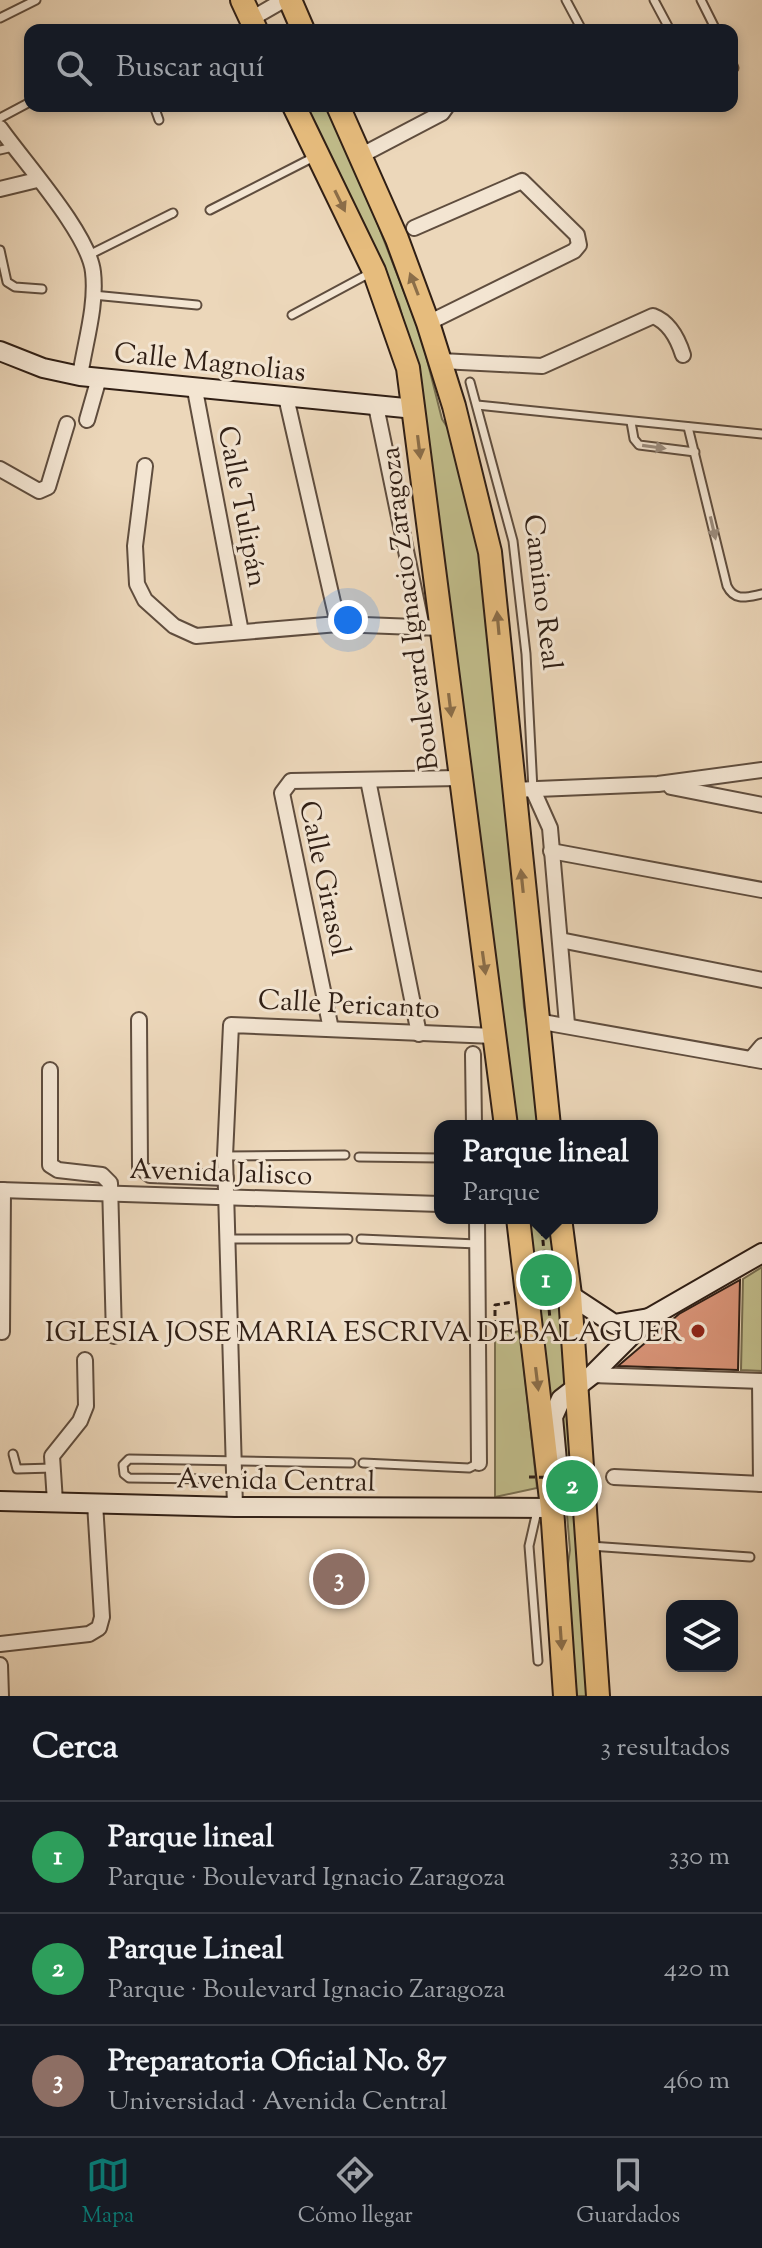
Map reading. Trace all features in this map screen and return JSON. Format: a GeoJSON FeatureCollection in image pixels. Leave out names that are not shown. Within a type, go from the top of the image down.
{"type":"FeatureCollection","features":[{"type":"Feature","properties":{"kind":"main road"},"geometry":{"type":"LineString","coordinates":[[287,0],[300,24]]}},
{"type":"Feature","properties":{"kind":"main road","name":"Boulevard Ignacio Zaragoza"},"geometry":{"type":"LineString","coordinates":[[297,112],[374,271],[396,327],[415,409],[432,628],[459,778],[505,1120]]}},
{"type":"Feature","properties":{"kind":"main road"},"geometry":{"type":"LineString","coordinates":[[341,112],[441,361],[490,552],[523,790],[537,1021],[548,1120]]}},
{"type":"Feature","properties":{"kind":"main road"},"geometry":{"type":"LineString","coordinates":[[1,355],[43,368],[90,377]]}},
{"type":"Feature","properties":{"kind":"main road","name":"Calle Magnolias"},"geometry":{"type":"LineString","coordinates":[[90,377],[195,390],[415,409]]}},
{"type":"Feature","properties":{"kind":"main road"},"geometry":{"type":"LineString","coordinates":[[519,1224],[545,1508],[558,1591],[565,1696]]}},
{"type":"Feature","properties":{"kind":"main road"},"geometry":{"type":"LineString","coordinates":[[551,1224],[570,1295],[584,1382],[588,1546],[598,1696]]}},
{"type":"Feature","properties":{"kind":"main road"},"geometry":{"type":"LineString","coordinates":[[558,1591],[567,1567],[553,1417],[558,1403],[584,1382],[649,1318],[762,1253]]}},
{"type":"Feature","properties":{"kind":"main road"},"geometry":{"type":"LineString","coordinates":[[570,1295],[614,1324],[649,1318]]}},
{"type":"Feature","properties":{"kind":"main road","name":"Avenida Central"},"geometry":{"type":"LineString","coordinates":[[0,1501],[235,1507],[545,1508]]}},
{"type":"Feature","properties":{"kind":"street"},"geometry":{"type":"LineString","coordinates":[[250,16],[287,0]]}},
{"type":"Feature","properties":{"kind":"street"},"geometry":{"type":"LineString","coordinates":[[360,156],[443,112]]}},
{"type":"Feature","properties":{"kind":"street"},"geometry":{"type":"LineString","coordinates":[[0,128],[7,148],[70,223],[89,255]]}},
{"type":"Feature","properties":{"kind":"street"},"geometry":{"type":"LineString","coordinates":[[0,189],[37,180]]}},
{"type":"Feature","properties":{"kind":"street"},"geometry":{"type":"LineString","coordinates":[[414,228],[522,181],[577,235],[579,245],[574,251],[428,323]]}},
{"type":"Feature","properties":{"kind":"street","name":"Calle Magnolias"},"geometry":{"type":"LineString","coordinates":[[89,255],[93,295],[90,377]]}},
{"type":"Feature","properties":{"kind":"street"},"geometry":{"type":"LineString","coordinates":[[441,361],[542,366],[653,316],[662,319],[679,341],[683,355]]}},
{"type":"Feature","properties":{"kind":"street"},"geometry":{"type":"LineString","coordinates":[[87,420],[90,377]]}},
{"type":"Feature","properties":{"kind":"street","name":"Calle Tulipán"},"geometry":{"type":"LineString","coordinates":[[195,390],[241,632]]}},
{"type":"Feature","properties":{"kind":"street"},"geometry":{"type":"LineString","coordinates":[[286,397],[338,624]]}},
{"type":"Feature","properties":{"kind":"street"},"geometry":{"type":"LineString","coordinates":[[145,466],[135,546],[137,584],[145,600],[174,626],[196,636],[338,624],[432,628],[376,406]]}},
{"type":"Feature","properties":{"kind":"street"},"geometry":{"type":"LineString","coordinates":[[0,469],[39,491],[48,487],[67,424]]}},
{"type":"Feature","properties":{"kind":"street"},"geometry":{"type":"LineString","coordinates":[[523,790],[658,784],[762,770]]}},
{"type":"Feature","properties":{"kind":"street"},"geometry":{"type":"LineString","coordinates":[[419,1034],[368,780],[459,778]]}},
{"type":"Feature","properties":{"kind":"street","name":"Calle Girasol"},"geometry":{"type":"LineString","coordinates":[[331,1029],[282,793],[291,781],[368,780]]}},
{"type":"Feature","properties":{"kind":"street"},"geometry":{"type":"LineString","coordinates":[[658,784],[762,805]]}},
{"type":"Feature","properties":{"kind":"street"},"geometry":{"type":"LineString","coordinates":[[523,790],[547,819],[567,1024]]}},
{"type":"Feature","properties":{"kind":"street"},"geometry":{"type":"LineString","coordinates":[[551,851],[762,890]]}},
{"type":"Feature","properties":{"kind":"street"},"geometry":{"type":"LineString","coordinates":[[560,940],[762,980]]}},
{"type":"Feature","properties":{"kind":"street"},"geometry":{"type":"LineString","coordinates":[[139,1020],[140,1167],[150,1175],[226,1178]]}},
{"type":"Feature","properties":{"kind":"street"},"geometry":{"type":"LineString","coordinates":[[537,1021],[756,1060],[762,1046]]}},
{"type":"Feature","properties":{"kind":"street","name":"Calle Pericanto"},"geometry":{"type":"LineString","coordinates":[[235,1507],[225,1156],[231,1025],[494,1036]]}},
{"type":"Feature","properties":{"kind":"street"},"geometry":{"type":"LineString","coordinates":[[473,1054],[474,1120]]}},
{"type":"Feature","properties":{"kind":"street"},"geometry":{"type":"LineString","coordinates":[[50,1070],[50,1165],[58,1170],[102,1175],[110,1183],[114,1336]]}},
{"type":"Feature","properties":{"kind":"street"},"geometry":{"type":"LineString","coordinates":[[2,1190],[2,1332]]}},
{"type":"Feature","properties":{"kind":"street","name":"Avenida Jalisco"},"geometry":{"type":"LineString","coordinates":[[2,1190],[434,1204]]}},
{"type":"Feature","properties":{"kind":"street"},"geometry":{"type":"LineString","coordinates":[[477,1224],[479,1463]]}},
{"type":"Feature","properties":{"kind":"street"},"geometry":{"type":"LineString","coordinates":[[55,1502],[52,1456],[60,1441],[80,1421],[86,1406],[85,1360]]}},
{"type":"Feature","properties":{"kind":"street"},"geometry":{"type":"LineString","coordinates":[[584,1382],[761,1381],[761,1484],[614,1477]]}},
{"type":"Feature","properties":{"kind":"street"},"geometry":{"type":"LineString","coordinates":[[0,1644],[89,1634],[99,1628],[102,1617],[95,1503]]}},
{"type":"Feature","properties":{"kind":"street"},"geometry":{"type":"LineString","coordinates":[[0,1665],[1,1696]]}},
{"type":"Feature","properties":{"kind":"lane"},"geometry":{"type":"LineString","coordinates":[[0,18],[36,0]]}},
{"type":"Feature","properties":{"kind":"lane"},"geometry":{"type":"LineString","coordinates":[[566,0],[579,24]]}},
{"type":"Feature","properties":{"kind":"lane"},"geometry":{"type":"LineString","coordinates":[[654,0],[667,24]]}},
{"type":"Feature","properties":{"kind":"lane"},"geometry":{"type":"LineString","coordinates":[[701,0],[713,24]]}},
{"type":"Feature","properties":{"kind":"lane"},"geometry":{"type":"LineString","coordinates":[[0,118],[24,105]]}},
{"type":"Feature","properties":{"kind":"lane"},"geometry":{"type":"LineString","coordinates":[[156,112],[159,120]]}},
{"type":"Feature","properties":{"kind":"lane"},"geometry":{"type":"LineString","coordinates":[[210,210],[318,155]]}},
{"type":"Feature","properties":{"kind":"lane"},"geometry":{"type":"LineString","coordinates":[[89,255],[173,213]]}},
{"type":"Feature","properties":{"kind":"lane"},"geometry":{"type":"LineString","coordinates":[[0,250],[7,282],[15,287],[42,289]]}},
{"type":"Feature","properties":{"kind":"lane"},"geometry":{"type":"LineString","coordinates":[[292,315],[374,271]]}},
{"type":"Feature","properties":{"kind":"lane"},"geometry":{"type":"LineString","coordinates":[[93,295],[197,305]]}},
{"type":"Feature","properties":{"kind":"lane","name":"Camino Real"},"geometry":{"type":"LineString","coordinates":[[470,382],[499,478],[518,571],[523,790]]}},
{"type":"Feature","properties":{"kind":"lane"},"geometry":{"type":"LineString","coordinates":[[477,405],[762,434]]}},
{"type":"Feature","properties":{"kind":"lane"},"geometry":{"type":"LineString","coordinates":[[631,422],[634,439],[639,445],[695,452]]}},
{"type":"Feature","properties":{"kind":"lane"},"geometry":{"type":"LineString","coordinates":[[688,427],[727,586],[731,595],[739,598],[762,594]]}},
{"type":"Feature","properties":{"kind":"lane"},"geometry":{"type":"LineString","coordinates":[[225,1156],[345,1155]]}},
{"type":"Feature","properties":{"kind":"lane"},"geometry":{"type":"LineString","coordinates":[[359,1157],[434,1158]]}},
{"type":"Feature","properties":{"kind":"lane"},"geometry":{"type":"LineString","coordinates":[[227,1239],[348,1239]]}},
{"type":"Feature","properties":{"kind":"lane"},"geometry":{"type":"LineString","coordinates":[[361,1239],[477,1244]]}},
{"type":"Feature","properties":{"kind":"lane"},"geometry":{"type":"LineString","coordinates":[[13,1454],[17,1469],[53,1468]]}},
{"type":"Feature","properties":{"kind":"lane"},"geometry":{"type":"LineString","coordinates":[[210,1479],[129,1478],[124,1474],[123,1465],[129,1459],[351,1463]]}},
{"type":"Feature","properties":{"kind":"lane"},"geometry":{"type":"LineString","coordinates":[[363,1463],[469,1468],[479,1463]]}},
{"type":"Feature","properties":{"kind":"lane"},"geometry":{"type":"LineString","coordinates":[[538,1661],[529,1546],[545,1508]]}},
{"type":"Feature","properties":{"kind":"lane"},"geometry":{"type":"LineString","coordinates":[[588,1546],[750,1557]]}},
{"type":"Feature","properties":{"kind":"path"},"geometry":{"type":"LineString","coordinates":[[551,1224],[552,1343]]}},
{"type":"Feature","properties":{"kind":"path"},"geometry":{"type":"LineString","coordinates":[[495,1336],[495,1305],[528,1299]]}},
{"type":"Feature","properties":{"kind":"path"},"geometry":{"type":"LineString","coordinates":[[529,1477],[591,1478]]}},
{"type":"Feature","properties":{"kind":"shaded area"},"geometry":{"type":"Polygon","coordinates":[[[305,112],[334,112],[421,336],[442,419],[463,451],[485,538],[524,1007],[543,1120],[511,1120],[411,350],[399,304],[305,112]]]}},
{"type":"Feature","properties":{"kind":"shaded area"},"geometry":{"type":"Polygon","coordinates":[[[527,1224],[555,1224],[570,1383],[547,1404],[527,1224]]]}},
{"type":"Feature","properties":{"kind":"shaded area"},"geometry":{"type":"Polygon","coordinates":[[[762,1267],[762,1371],[741,1370],[743,1279],[762,1267]]]}},
{"type":"Feature","properties":{"kind":"shaded area"},"geometry":{"type":"Polygon","coordinates":[[[520,1331],[537,1488],[495,1497],[495,1336],[520,1331]]]}},
{"type":"Feature","properties":{"kind":"shaded area"},"geometry":{"type":"Polygon","coordinates":[[[575,1399],[594,1696],[577,1696],[564,1591],[570,1550],[559,1421],[563,1405],[575,1399]]]}},
{"type":"Feature","properties":{"kind":"building","name":"IGLESIA JOSE MARIA ESCRIVA DE BALAGUER"},"geometry":{"type":"Polygon","coordinates":[[[740,1280],[738,1370],[618,1366],[679,1314],[740,1280]]]}},
{"type":"Feature","properties":{"kind":"place","name":"Parque lineal"},"geometry":{"type":"Point","coordinates":[546,1280]}},
{"type":"Feature","properties":{"kind":"place","name":"IGLESIA JOSE MARIA ESCRIVA DE BALAGUER"},"geometry":{"type":"Point","coordinates":[698,1331]}},
{"type":"Feature","properties":{"kind":"place","name":"Parque Lineal"},"geometry":{"type":"Point","coordinates":[572,1486]}},
{"type":"Feature","properties":{"kind":"place","name":"Preparatoria Oficial No. 87"},"geometry":{"type":"Point","coordinates":[339,1579]}}]}
